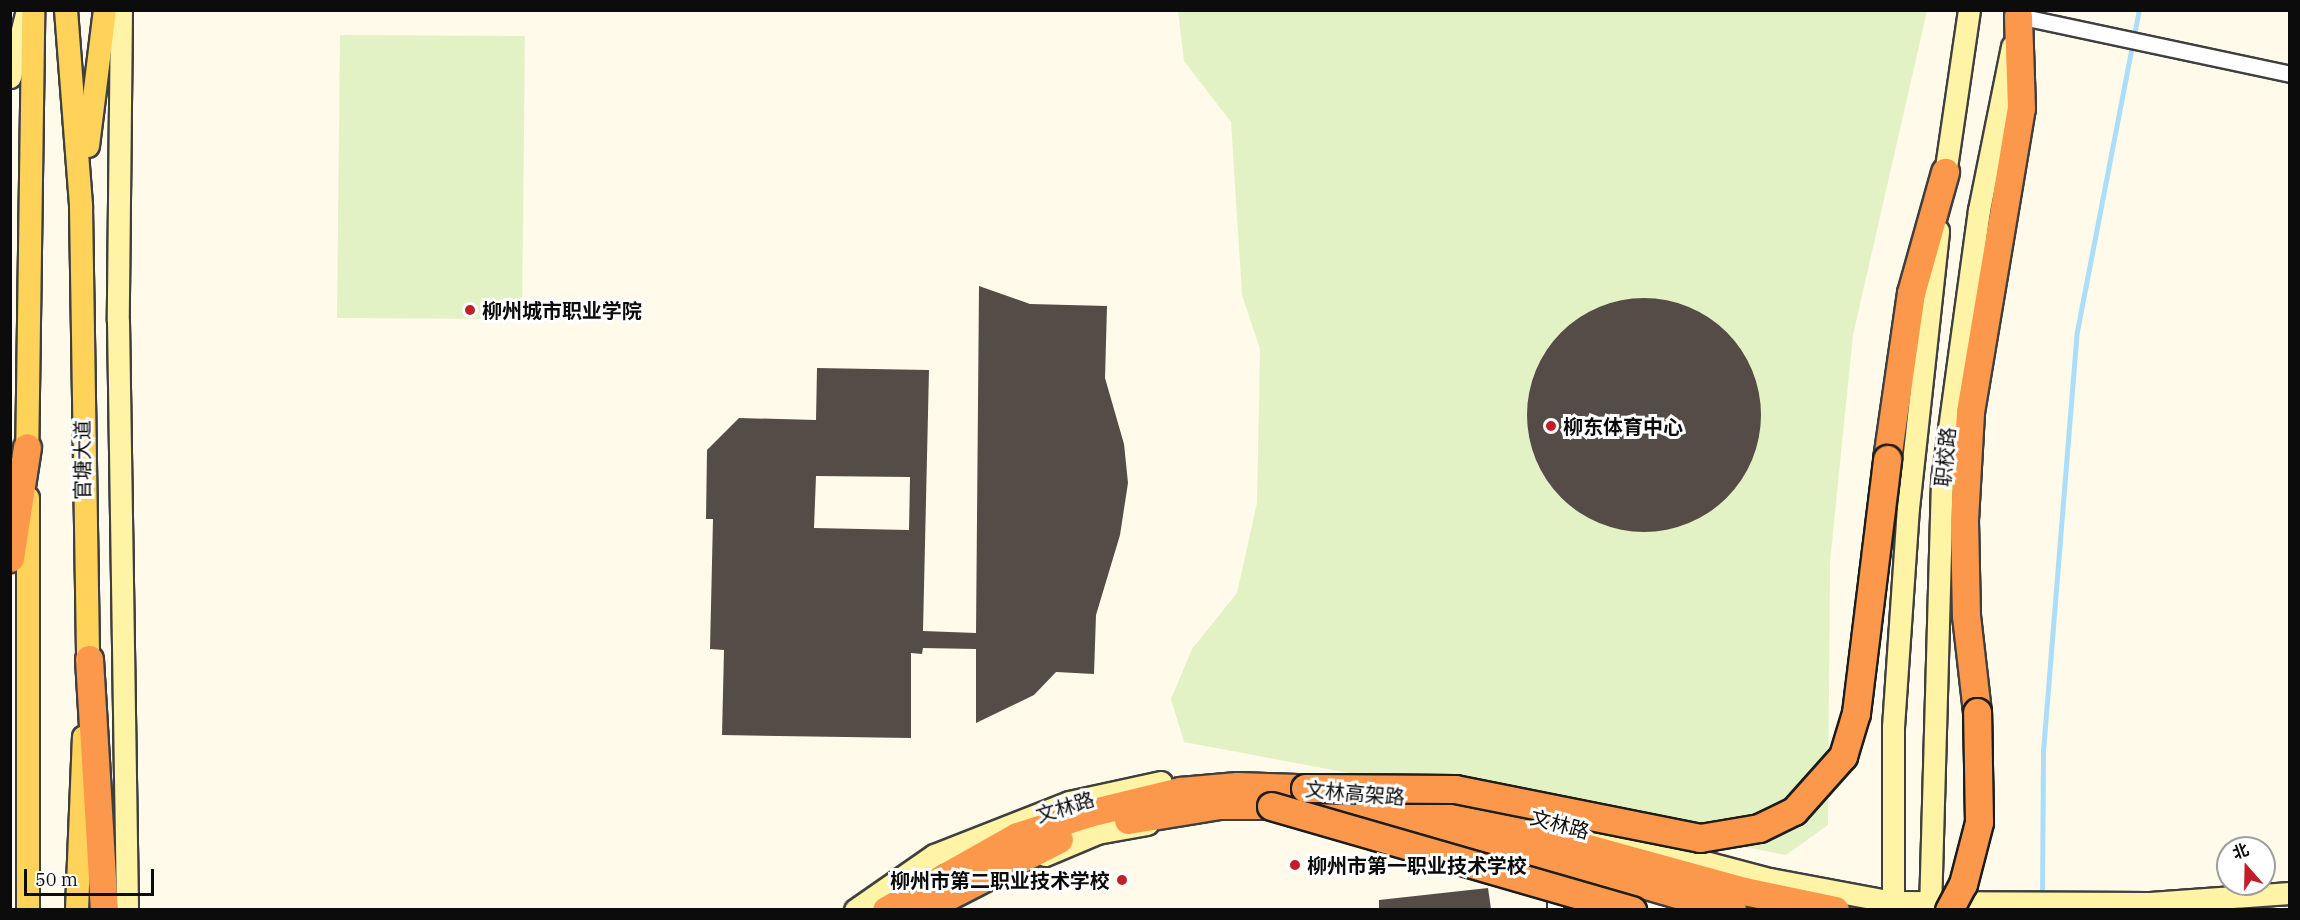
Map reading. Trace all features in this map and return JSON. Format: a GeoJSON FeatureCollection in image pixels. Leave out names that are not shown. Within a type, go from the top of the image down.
{"type":"FeatureCollection","features":[{"type":"Feature","properties":{"kind":"highway"},"geometry":{"type":"LineString","coordinates":[[1936,908],[1963,884],[1979,822],[1964,520],[1980,334],[2021,108],[2019,13]]}},
{"type":"Feature","properties":{"kind":"highway"},"geometry":{"type":"LineString","coordinates":[[1305,788],[1455,789],[1700,838],[1759,828],[1794,811],[1843,756],[1856,713],[1887,459],[1911,294],[1945,172]]}},
{"type":"Feature","properties":{"kind":"highway"},"geometry":{"type":"LineString","coordinates":[[10,558],[27,447]]}},
{"type":"Feature","properties":{"kind":"highway"},"geometry":{"type":"LineString","coordinates":[[89,659],[104,909]]}},
{"type":"Feature","properties":{"kind":"highway","name":"文林高架路"},"geometry":{"type":"LineString","coordinates":[[886,909],[1017,836],[1089,813],[1180,791],[1305,788],[1393,794],[1449,807],[1744,891],[1835,909]]}},
{"type":"Feature","properties":{"kind":"highway","name":"文林高架路"},"geometry":{"type":"LineString","coordinates":[[921,909],[1015,857],[1060,839],[1220,804],[1308,805],[1474,835],[1732,909]]}},
{"type":"Feature","properties":{"kind":"highway"},"geometry":{"type":"LineString","coordinates":[[1271,806],[1632,909]]}},
{"type":"Feature","properties":{"kind":"main road"},"geometry":{"type":"LineString","coordinates":[[10,77],[27,10]]}},
{"type":"Feature","properties":{"kind":"main road"},"geometry":{"type":"LineString","coordinates":[[28,909],[27,447],[33,10]]}},
{"type":"Feature","properties":{"kind":"main road","name":"官塘大道"},"geometry":{"type":"LineString","coordinates":[[66,10],[81,207],[82,508],[89,659],[77,909]]}},
{"type":"Feature","properties":{"kind":"main road"},"geometry":{"type":"LineString","coordinates":[[81,207],[105,10]]}},
{"type":"Feature","properties":{"kind":"main road"},"geometry":{"type":"LineString","coordinates":[[121,10],[118,321],[128,909]]}},
{"type":"Feature","properties":{"kind":"main road","name":"职校路"},"geometry":{"type":"LineString","coordinates":[[1893,906],[1893,727],[1908,508],[1945,172],[1969,10]]}},
{"type":"Feature","properties":{"kind":"main road","name":"职校路"},"geometry":{"type":"LineString","coordinates":[[1936,908],[1942,480],[1979,210],[2019,13]]}},
{"type":"Feature","properties":{"kind":"main road","name":"文林路"},"geometry":{"type":"LineString","coordinates":[[855,909],[934,855],[1069,802],[1184,777],[1424,789],[1770,879],[1893,906],[1936,908],[2010,901],[2150,903],[2289,893]]}},
{"type":"Feature","properties":{"kind":"main road","name":"文林路"},"geometry":{"type":"LineString","coordinates":[[938,909],[962,892],[1097,833],[1221,811],[1459,848],[1696,909]]}},
{"type":"Feature","properties":{"kind":"street"},"geometry":{"type":"LineString","coordinates":[[2019,13],[2289,74]]}},
{"type":"Feature","properties":{"kind":"street"},"geometry":{"type":"LineString","coordinates":[[1555,874],[1555,909]]}},
{"type":"Feature","properties":{"kind":"green space","name":"柳东体育中心"},"geometry":{"type":"Polygon","coordinates":[[[1178,11],[1927,11],[1853,335],[1830,562],[1828,825],[1786,855],[1184,742],[1171,699],[1192,649],[1237,593],[1257,503],[1260,349],[1242,295],[1231,122],[1184,61],[1178,11]]]}},
{"type":"Feature","properties":{"kind":"green space"},"geometry":{"type":"Polygon","coordinates":[[[340,35],[525,36],[522,319],[337,318],[340,35]]]}},
{"type":"Feature","properties":{"kind":"building"},"geometry":{"type":"Polygon","coordinates":[[[979,286],[1030,304],[1107,306],[1105,378],[1124,444],[1128,483],[1120,535],[1096,615],[1094,674],[1056,672],[1034,695],[976,723],[976,649],[923,648],[922,654],[911,653],[911,738],[722,735],[724,650],[710,649],[713,519],[706,519],[707,450],[739,418],[816,420],[817,368],[929,370],[923,631],[976,633],[979,286]],[[816,476],[814,528],[909,530],[910,477],[816,476]]]}},
{"type":"Feature","properties":{"kind":"building"},"geometry":{"type":"Polygon","coordinates":[[[1644,298],[1667,300],[1689,307],[1709,318],[1727,332],[1741,350],[1752,370],[1759,392],[1761,415],[1759,438],[1752,460],[1741,480],[1727,498],[1709,512],[1689,523],[1667,530],[1644,532],[1621,530],[1599,523],[1579,512],[1561,498],[1547,480],[1536,460],[1529,438],[1527,415],[1529,392],[1536,370],[1547,350],[1561,332],[1579,318],[1599,307],[1621,300],[1644,298]]]}},
{"type":"Feature","properties":{"kind":"building"},"geometry":{"type":"Polygon","coordinates":[[[1488,888],[1491,909],[1379,909],[1379,900],[1488,888]]]}},
{"type":"Feature","properties":{"kind":"waterway"},"geometry":{"type":"LineString","coordinates":[[2042,898],[2043,751],[2077,331],[2139,10]]}},
{"type":"Feature","properties":{"kind":"place","name":"柳州城市职业学院"},"geometry":{"type":"Point","coordinates":[470,310]}},
{"type":"Feature","properties":{"kind":"place","name":"柳东体育中心"},"geometry":{"type":"Point","coordinates":[1551,426]}},
{"type":"Feature","properties":{"kind":"place","name":"柳州市第一职业技术学校"},"geometry":{"type":"Point","coordinates":[1295,865]}},
{"type":"Feature","properties":{"kind":"place","name":"柳州市第二职业技术学校"},"geometry":{"type":"Point","coordinates":[1122,880]}}]}
